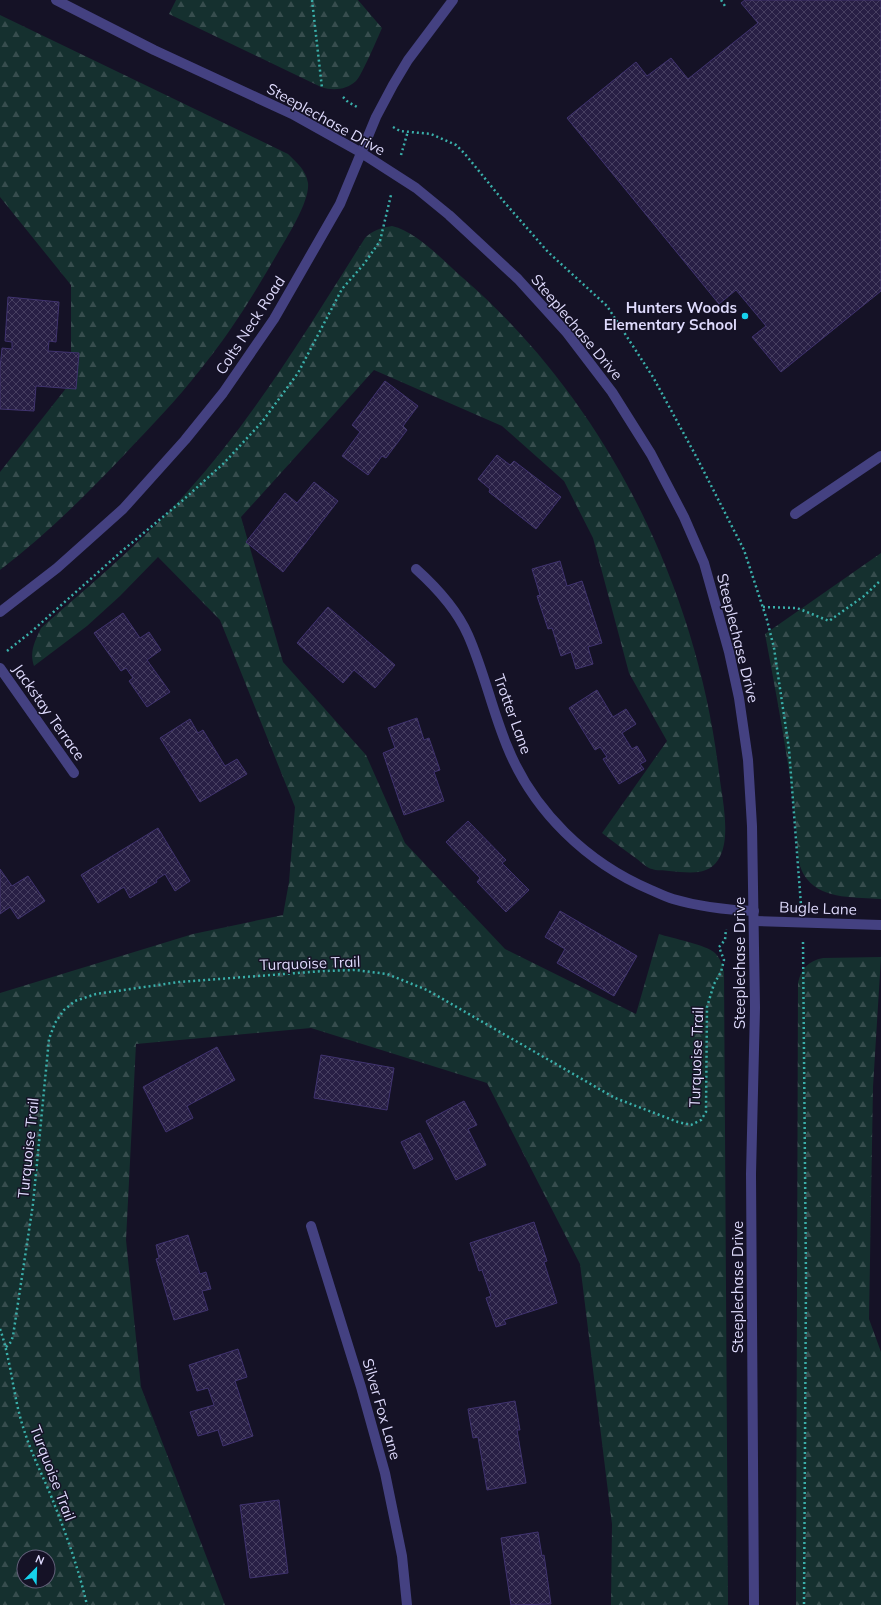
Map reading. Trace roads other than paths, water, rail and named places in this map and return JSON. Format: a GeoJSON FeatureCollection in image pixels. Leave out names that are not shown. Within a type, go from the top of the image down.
{"type":"FeatureCollection","features":[{"type":"Feature","properties":{"kind":"street","name":"Steeplechase Drive"},"geometry":{"type":"LineString","coordinates":[[56,0],[154,50],[292,114],[360,152],[416,188],[449,215],[518,279],[567,333],[612,392],[651,454],[684,517],[704,563],[733,667],[748,760],[752,826],[755,1008],[751,1174],[754,1605]]}},
{"type":"Feature","properties":{"kind":"street","name":"Colts Neck Road"},"geometry":{"type":"LineString","coordinates":[[0,612],[58,568],[124,509],[185,440],[218,398],[274,319],[313,253],[340,204],[360,152],[393,85],[408,60],[453,0]]}},
{"type":"Feature","properties":{"kind":"street"},"geometry":{"type":"LineString","coordinates":[[795,514],[881,456]]}},
{"type":"Feature","properties":{"kind":"street","name":"Trotter Lane"},"geometry":{"type":"LineString","coordinates":[[416,570],[427,579],[450,604],[468,634],[514,762],[534,797],[562,830],[594,858],[631,881],[672,899],[754,916]]}},
{"type":"Feature","properties":{"kind":"street","name":"Jackstay Terrace"},"geometry":{"type":"LineString","coordinates":[[0,668],[74,773]]}},
{"type":"Feature","properties":{"kind":"street","name":"Bugle Lane"},"geometry":{"type":"LineString","coordinates":[[754,916],[802,922],[881,925]]}},
{"type":"Feature","properties":{"kind":"street","name":"Silver Fox Lane"},"geometry":{"type":"LineString","coordinates":[[310,1226],[361,1387],[385,1473],[402,1556],[407,1605]]}},
{"type":"Feature","properties":{"kind":"place","name":"Hunters Woods Elementary School"},"geometry":{"type":"Point","coordinates":[745,316]}}]}
